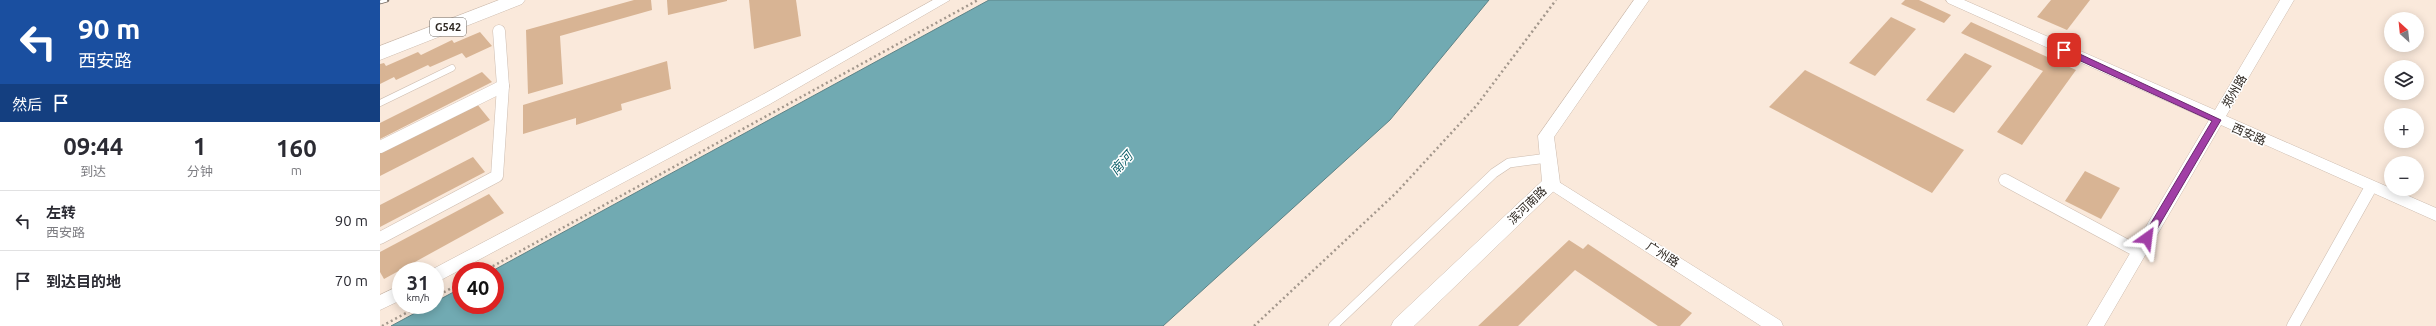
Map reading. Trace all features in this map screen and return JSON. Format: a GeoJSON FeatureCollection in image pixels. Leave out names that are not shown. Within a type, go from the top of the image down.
{"type":"FeatureCollection","features":[{"type":"Feature","properties":{"kind":"highway","name":"G542"},"geometry":{"type":"LineString","coordinates":[[380,42],[491,0]]}},
{"type":"Feature","properties":{"kind":"highway","name":"G542"},"geometry":{"type":"LineString","coordinates":[[380,53],[516,0]]}},
{"type":"Feature","properties":{"kind":"main road","name":"滨河南路"},"geometry":{"type":"LineString","coordinates":[[1401,326],[1551,183],[1546,136],[1642,0]]}},
{"type":"Feature","properties":{"kind":"street"},"geometry":{"type":"LineString","coordinates":[[444,270],[765,100],[943,0]]}},
{"type":"Feature","properties":{"kind":"street","name":"西安路"},"geometry":{"type":"LineString","coordinates":[[1953,0],[2217,120],[2436,216]]}},
{"type":"Feature","properties":{"kind":"street","name":"郑州路"},"geometry":{"type":"LineString","coordinates":[[2095,326],[2287,0]]}},
{"type":"Feature","properties":{"kind":"street"},"geometry":{"type":"LineString","coordinates":[[380,238],[497,176],[503,86],[498,31]]}},
{"type":"Feature","properties":{"kind":"street"},"geometry":{"type":"LineString","coordinates":[[380,147],[503,86]]}},
{"type":"Feature","properties":{"kind":"street"},"geometry":{"type":"LineString","coordinates":[[1333,326],[1494,173],[1509,163],[1548,158]]}},
{"type":"Feature","properties":{"kind":"street"},"geometry":{"type":"LineString","coordinates":[[2005,180],[2139,252]]}},
{"type":"Feature","properties":{"kind":"street","name":"广州路"},"geometry":{"type":"LineString","coordinates":[[1551,183],[1775,326]]}},
{"type":"Feature","properties":{"kind":"street"},"geometry":{"type":"LineString","coordinates":[[2293,326],[2371,187]]}},
{"type":"Feature","properties":{"kind":"street"},"geometry":{"type":"LineString","coordinates":[[380,302],[392,296]]}},
{"type":"Feature","properties":{"kind":"lane"},"geometry":{"type":"LineString","coordinates":[[380,104],[452,68]]}},
{"type":"Feature","properties":{"kind":"path"},"geometry":{"type":"LineString","coordinates":[[500,262],[978,0]]}},
{"type":"Feature","properties":{"kind":"path"},"geometry":{"type":"LineString","coordinates":[[1254,326],[1396,193],[1477,104],[1556,0]]}},
{"type":"Feature","properties":{"kind":"path"},"geometry":{"type":"LineString","coordinates":[[382,326],[404,314]]}},
{"type":"Feature","properties":{"kind":"water","name":"南河"},"geometry":{"type":"Polygon","coordinates":[[[989,0],[1489,0],[1390,120],[1163,326],[391,326],[413,314],[444,314],[444,297],[452,293],[452,314],[504,314],[504,264],[989,0]]]}},
{"type":"Feature","properties":{"kind":"building"},"geometry":{"type":"Polygon","coordinates":[[[634,0],[651,0],[652,10],[560,36],[563,84],[528,94],[526,30],[634,0]]]}},
{"type":"Feature","properties":{"kind":"building"},"geometry":{"type":"Polygon","coordinates":[[[667,0],[727,0],[727,1],[668,15],[667,0]]]}},
{"type":"Feature","properties":{"kind":"building"},"geometry":{"type":"Polygon","coordinates":[[[749,0],[796,0],[801,36],[754,49],[749,0]]]}},
{"type":"Feature","properties":{"kind":"building"},"geometry":{"type":"Polygon","coordinates":[[[1905,0],[1919,0],[1951,15],[1944,23],[1901,4],[1905,0]]]}},
{"type":"Feature","properties":{"kind":"building"},"geometry":{"type":"Polygon","coordinates":[[[2051,0],[2090,0],[2067,30],[2037,17],[2051,0]]]}},
{"type":"Feature","properties":{"kind":"building"},"geometry":{"type":"Polygon","coordinates":[[[1891,17],[1916,29],[1875,76],[1849,63],[1891,17]]]}},
{"type":"Feature","properties":{"kind":"building"},"geometry":{"type":"Polygon","coordinates":[[[1971,22],[2076,70],[2022,145],[1997,132],[2043,71],[1961,33],[1971,22]]]}},
{"type":"Feature","properties":{"kind":"building"},"geometry":{"type":"Polygon","coordinates":[[[480,32],[492,46],[466,58],[462,53],[430,67],[428,65],[396,80],[394,77],[380,84],[380,64],[384,63],[386,66],[418,52],[421,55],[452,40],[454,43],[480,32]]]}},
{"type":"Feature","properties":{"kind":"building"},"geometry":{"type":"Polygon","coordinates":[[[1965,53],[1992,66],[1954,113],[1926,100],[1965,53]]]}},
{"type":"Feature","properties":{"kind":"building"},"geometry":{"type":"Polygon","coordinates":[[[667,61],[671,89],[621,104],[622,110],[576,125],[576,118],[523,134],[523,105],[667,61]]]}},
{"type":"Feature","properties":{"kind":"building"},"geometry":{"type":"Polygon","coordinates":[[[1805,70],[1964,150],[1932,193],[1769,107],[1805,70]]]}},
{"type":"Feature","properties":{"kind":"building"},"geometry":{"type":"Polygon","coordinates":[[[482,72],[492,82],[380,139],[380,123],[482,72]]]}},
{"type":"Feature","properties":{"kind":"building"},"geometry":{"type":"Polygon","coordinates":[[[477,104],[490,120],[380,176],[380,152],[477,104]]]}},
{"type":"Feature","properties":{"kind":"building"},"geometry":{"type":"Polygon","coordinates":[[[473,157],[485,172],[380,227],[380,205],[473,157]]]}},
{"type":"Feature","properties":{"kind":"building"},"geometry":{"type":"Polygon","coordinates":[[[2085,171],[2120,188],[2101,219],[2065,201],[2085,171]]]}},
{"type":"Feature","properties":{"kind":"building"},"geometry":{"type":"Polygon","coordinates":[[[489,194],[504,213],[415,262],[392,262],[392,275],[384,279],[380,272],[380,252],[489,194]]]}},
{"type":"Feature","properties":{"kind":"building"},"geometry":{"type":"Polygon","coordinates":[[[1569,240],[1583,249],[1588,244],[1692,313],[1680,326],[1658,326],[1575,270],[1518,326],[1478,326],[1569,240]]]}},
{"type":"Feature","properties":{"kind":"railway"},"geometry":{"type":"LineString","coordinates":[[380,2],[387,0]]}},
{"type":"Feature","properties":{"kind":"route"},"geometry":{"type":"LineString","coordinates":[[2064,50],[2217,120],[2147,238]]}}]}
